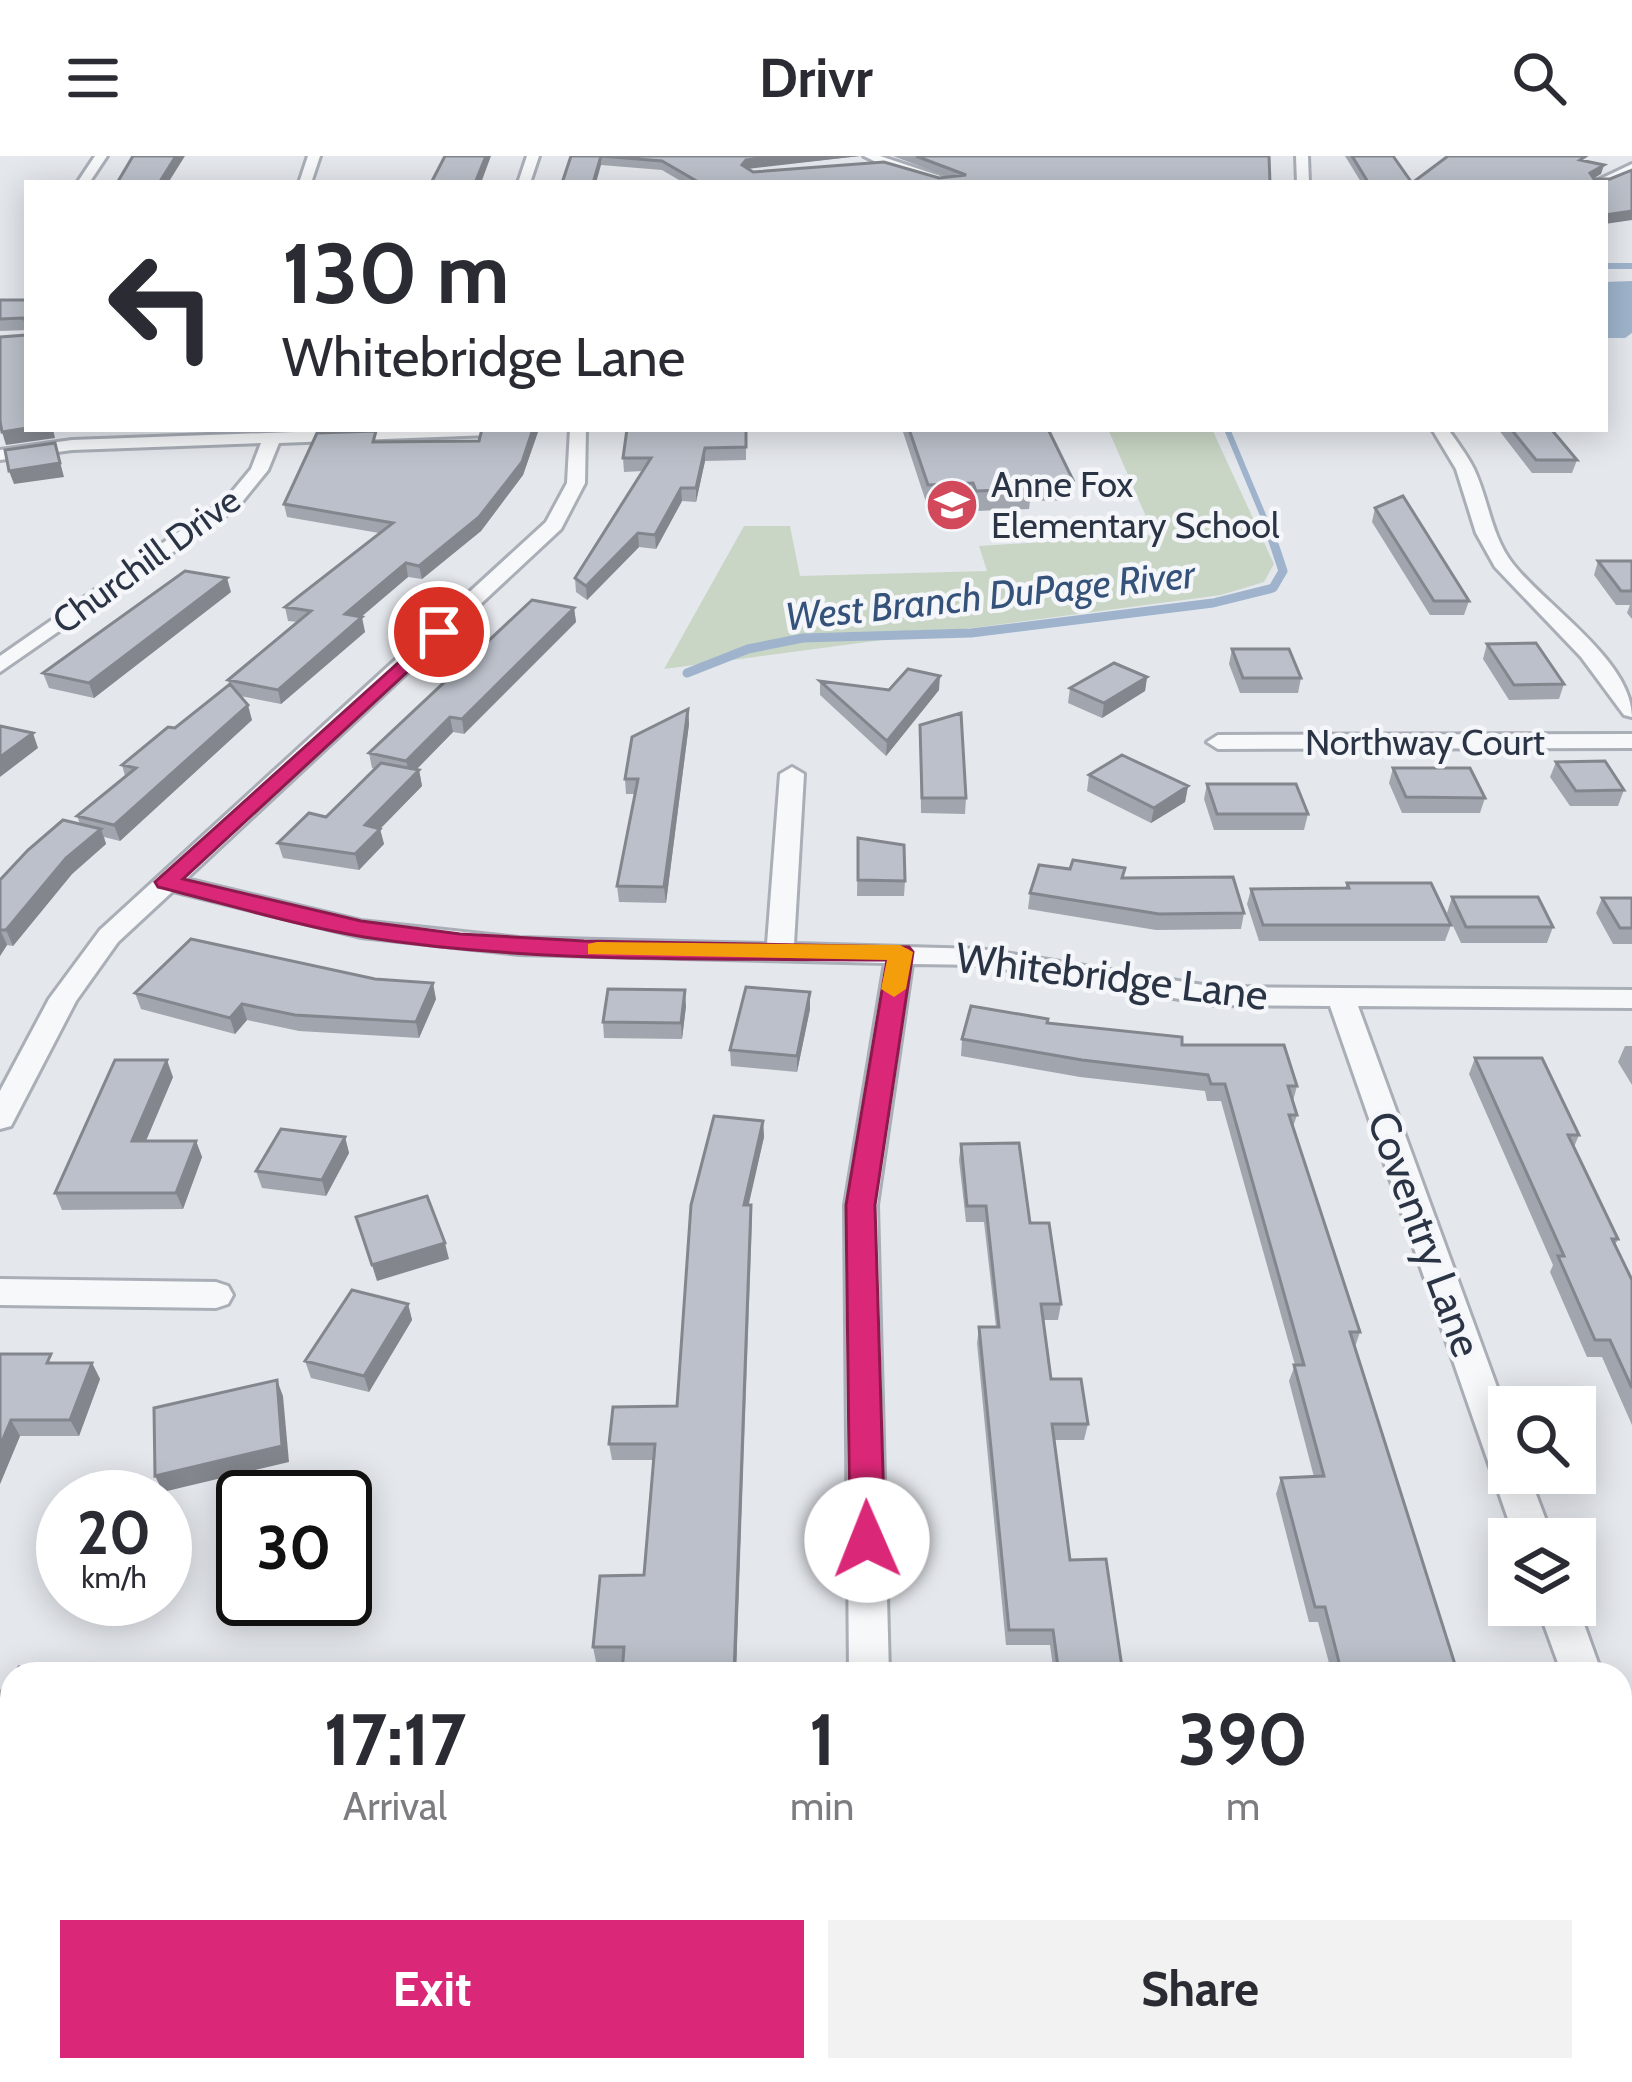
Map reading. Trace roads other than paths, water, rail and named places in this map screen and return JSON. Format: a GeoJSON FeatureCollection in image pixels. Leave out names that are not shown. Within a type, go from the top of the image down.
{"type":"FeatureCollection","features":[{"type":"Feature","properties":{"kind":"street"},"geometry":{"type":"LineString","coordinates":[[871,162],[943,180]]}},
{"type":"Feature","properties":{"kind":"street"},"geometry":{"type":"LineString","coordinates":[[1624,177],[1632,168]]}},
{"type":"Feature","properties":{"kind":"street"},"geometry":{"type":"LineString","coordinates":[[0,455],[72,445],[392,432]]}},
{"type":"Feature","properties":{"kind":"street"},"geometry":{"type":"LineString","coordinates":[[0,1119],[77,976],[109,936],[554,525],[575,484],[578,432]]}},
{"type":"Feature","properties":{"kind":"street"},"geometry":{"type":"LineString","coordinates":[[1442,432],[1465,470],[1485,533],[1505,567],[1588,653],[1632,710]]}},
{"type":"Feature","properties":{"kind":"street","name":"Churchill Drive"},"geometry":{"type":"LineString","coordinates":[[0,666],[232,502],[259,470],[272,438]]}},
{"type":"Feature","properties":{"kind":"street","name":"Northway Court"},"geometry":{"type":"LineString","coordinates":[[1218,742],[1632,741]]}},
{"type":"Feature","properties":{"kind":"street"},"geometry":{"type":"LineString","coordinates":[[780,952],[792,775]]}},
{"type":"Feature","properties":{"kind":"street","name":"Whitebridge Lane"},"geometry":{"type":"LineString","coordinates":[[166,882],[361,929],[460,941],[584,949],[980,957],[1178,993],[1632,999]]}},
{"type":"Feature","properties":{"kind":"street"},"geometry":{"type":"LineString","coordinates":[[869,1662],[861,1205],[900,952]]}},
{"type":"Feature","properties":{"kind":"street","name":"Coventry Lane"},"geometry":{"type":"LineString","coordinates":[[1342,998],[1488,1409]]}},
{"type":"Feature","properties":{"kind":"street"},"geometry":{"type":"LineString","coordinates":[[0,1292],[216,1294]]}},
{"type":"Feature","properties":{"kind":"street"},"geometry":{"type":"LineString","coordinates":[[1565,1626],[1578,1662]]}},
{"type":"Feature","properties":{"kind":"water"},"geometry":{"type":"Polygon","coordinates":[[[1632,281],[1632,333],[1625,338],[1608,338],[1608,282],[1632,281]]]}},
{"type":"Feature","properties":{"kind":"waterway","name":"West Branch DuPage River"},"geometry":{"type":"LineString","coordinates":[[1608,266],[1632,266]]}},
{"type":"Feature","properties":{"kind":"waterway","name":"West Branch DuPage River"},"geometry":{"type":"LineString","coordinates":[[1228,432],[1270,532]]}},
{"type":"Feature","properties":{"kind":"waterway","name":"West Branch DuPage River"},"geometry":{"type":"LineString","coordinates":[[687,673],[748,649],[803,638],[971,633],[1213,603],[1273,588],[1283,571],[1270,532]]}},
{"type":"Feature","properties":{"kind":"place","name":"Anne Fox Elementary School"},"geometry":{"type":"Point","coordinates":[952,505]}}]}
